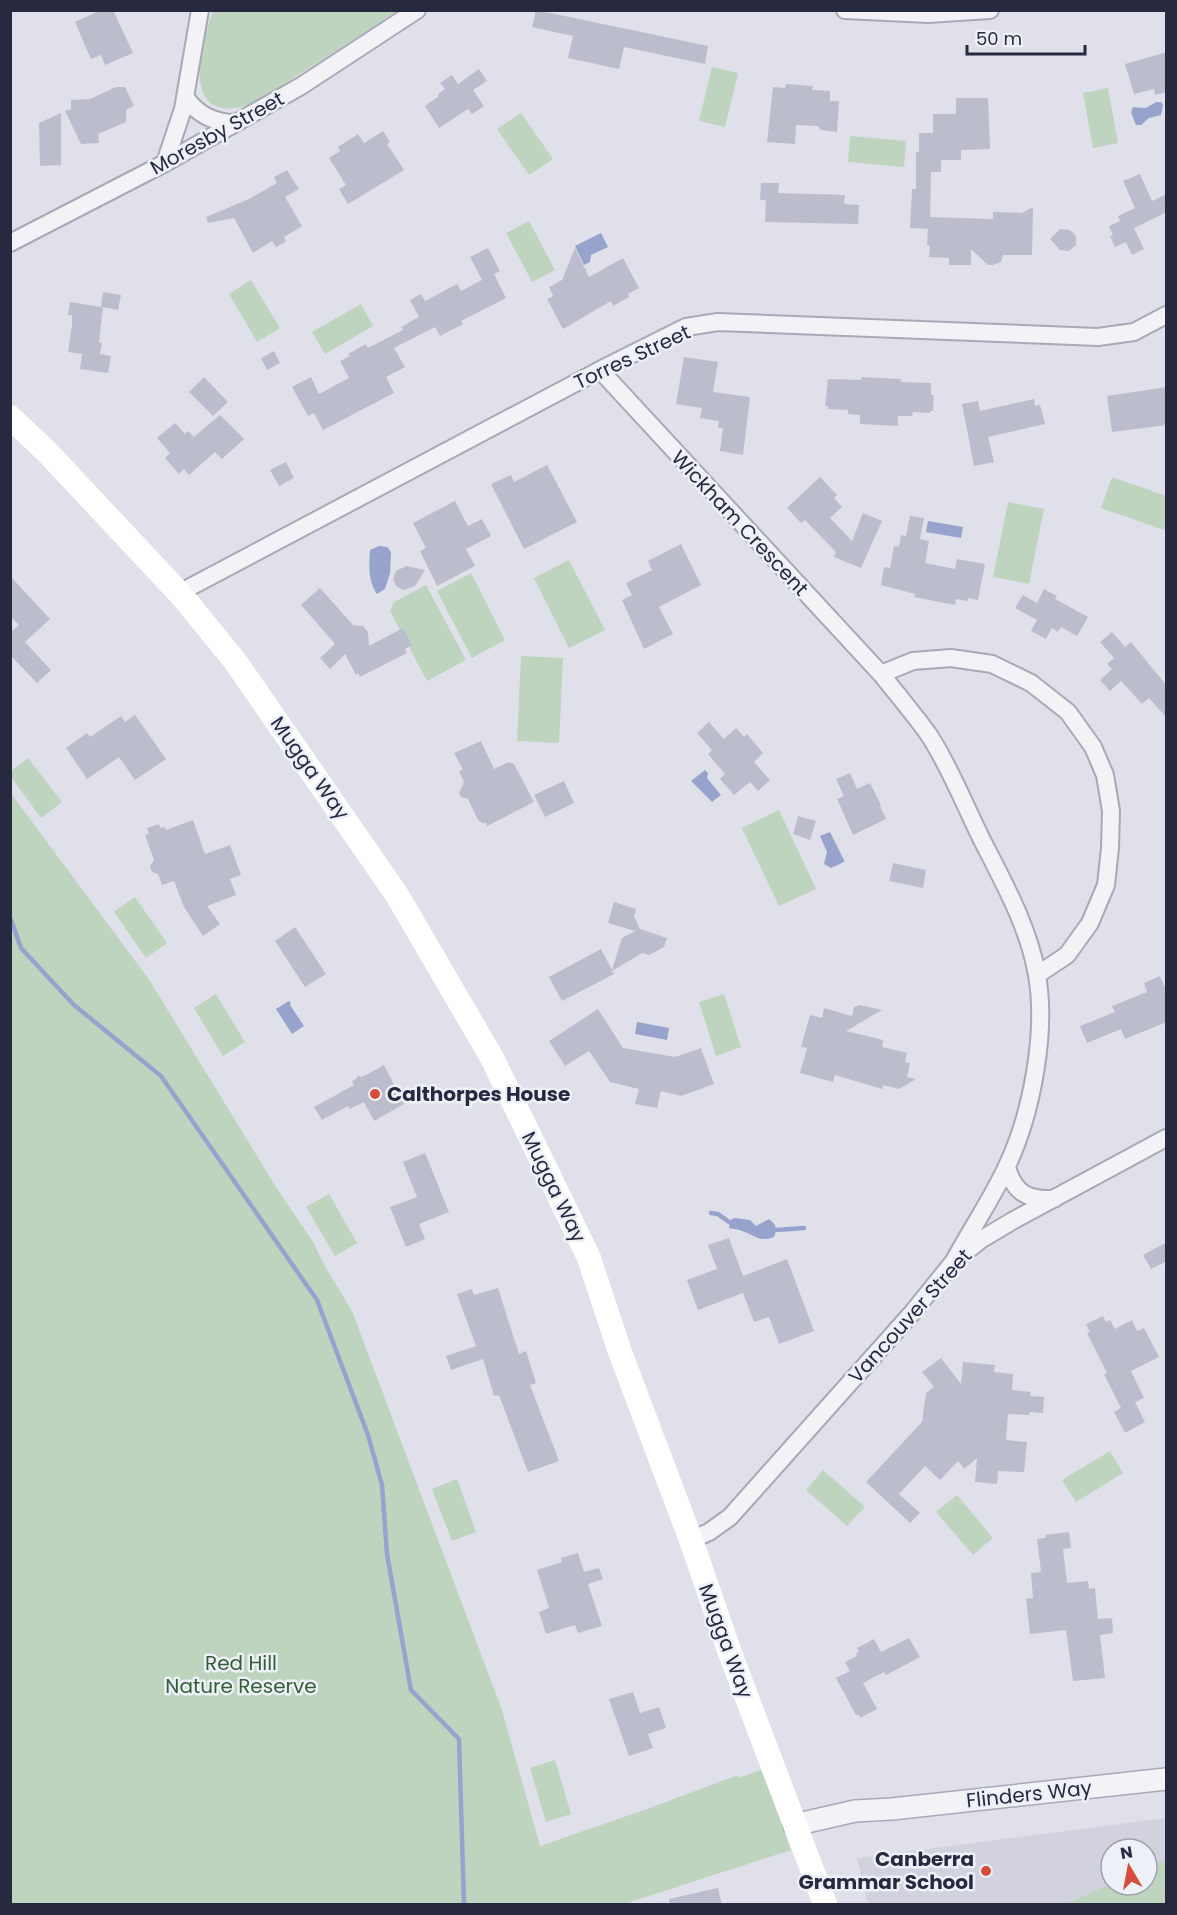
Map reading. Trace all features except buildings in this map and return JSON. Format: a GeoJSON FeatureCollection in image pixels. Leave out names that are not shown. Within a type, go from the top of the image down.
{"type":"FeatureCollection","features":[{"type":"Feature","properties":{"kind":"main road","name":"Mugga Way"},"geometry":{"type":"LineString","coordinates":[[10,417],[48,453],[179,592],[234,661],[397,895],[492,1058],[589,1258],[620,1352],[691,1540],[796,1832],[825,1905]]}},
{"type":"Feature","properties":{"kind":"street"},"geometry":{"type":"LineString","coordinates":[[165,163],[186,98],[200,10]]}},
{"type":"Feature","properties":{"kind":"street","name":"Moresby Street"},"geometry":{"type":"LineString","coordinates":[[10,243],[165,163],[301,86],[417,10]]}},
{"type":"Feature","properties":{"kind":"street"},"geometry":{"type":"LineString","coordinates":[[845,10],[928,14],[990,10]]}},
{"type":"Feature","properties":{"kind":"street"},"geometry":{"type":"LineString","coordinates":[[186,98],[207,118],[236,123]]}},
{"type":"Feature","properties":{"kind":"street","name":"Torres Street"},"geometry":{"type":"LineString","coordinates":[[179,592],[686,327],[718,322],[1098,337],[1134,332],[1167,315]]}},
{"type":"Feature","properties":{"kind":"street","name":"Wickham Crescent"},"geometry":{"type":"LineString","coordinates":[[600,370],[881,674],[930,737],[1008,891],[1024,929],[1037,975],[1040,1019],[1036,1072],[1024,1121],[1007,1167],[954,1261]]}},
{"type":"Feature","properties":{"kind":"street"},"geometry":{"type":"LineString","coordinates":[[881,674],[913,661],[951,658],[992,664],[1031,683],[1068,712],[1093,747],[1105,775],[1111,811],[1106,885],[1090,923],[1067,955],[1037,975]]}},
{"type":"Feature","properties":{"kind":"street","name":"Vancouver Street"},"geometry":{"type":"LineString","coordinates":[[691,1540],[710,1532],[730,1517],[912,1313],[954,1261],[982,1239],[1167,1138]]}},
{"type":"Feature","properties":{"kind":"street"},"geometry":{"type":"LineString","coordinates":[[1007,1167],[1012,1182],[1027,1196],[1037,1200],[1055,1199]]}},
{"type":"Feature","properties":{"kind":"street","name":"Flinders Way"},"geometry":{"type":"LineString","coordinates":[[796,1832],[856,1823],[892,1809],[1167,1779]]}},
{"type":"Feature","properties":{"kind":"shaded area","name":"Canberra Grammar School"},"geometry":{"type":"Polygon","coordinates":[[[1166,1818],[1166,1904],[868,1904],[857,1858],[1166,1818]]]}},
{"type":"Feature","properties":{"kind":"green space"},"geometry":{"type":"Polygon","coordinates":[[[213,10],[397,11],[262,98],[249,105],[236,108],[219,107],[207,100],[201,88],[201,56],[213,10]]]}},
{"type":"Feature","properties":{"kind":"green space"},"geometry":{"type":"Polygon","coordinates":[[[712,67],[738,73],[725,127],[699,121],[712,67]]]}},
{"type":"Feature","properties":{"kind":"green space"},"geometry":{"type":"Polygon","coordinates":[[[1108,88],[1118,143],[1093,148],[1083,93],[1108,88]]]}},
{"type":"Feature","properties":{"kind":"green space"},"geometry":{"type":"Polygon","coordinates":[[[521,113],[553,159],[529,175],[497,129],[521,113]]]}},
{"type":"Feature","properties":{"kind":"green space"},"geometry":{"type":"Polygon","coordinates":[[[850,136],[906,141],[904,167],[848,162],[850,136]]]}},
{"type":"Feature","properties":{"kind":"green space"},"geometry":{"type":"Polygon","coordinates":[[[529,221],[555,270],[532,282],[506,233],[529,221]]]}},
{"type":"Feature","properties":{"kind":"green space"},"geometry":{"type":"Polygon","coordinates":[[[251,280],[280,328],[257,342],[229,294],[251,280]]]}},
{"type":"Feature","properties":{"kind":"green space"},"geometry":{"type":"Polygon","coordinates":[[[361,304],[373,326],[325,354],[312,332],[361,304]]]}},
{"type":"Feature","properties":{"kind":"green space"},"geometry":{"type":"Polygon","coordinates":[[[1112,477],[1166,496],[1164,530],[1101,508],[1112,477]]]}},
{"type":"Feature","properties":{"kind":"green space"},"geometry":{"type":"Polygon","coordinates":[[[1008,502],[1044,509],[1029,584],[993,577],[1008,502]]]}},
{"type":"Feature","properties":{"kind":"green space"},"geometry":{"type":"Polygon","coordinates":[[[569,560],[605,630],[569,648],[534,578],[569,560]]]}},
{"type":"Feature","properties":{"kind":"green space"},"geometry":{"type":"Polygon","coordinates":[[[471,573],[505,640],[472,658],[437,591],[471,573]]]}},
{"type":"Feature","properties":{"kind":"green space"},"geometry":{"type":"Polygon","coordinates":[[[426,585],[466,660],[427,681],[390,611],[394,602],[426,585]]]}},
{"type":"Feature","properties":{"kind":"green space"},"geometry":{"type":"Polygon","coordinates":[[[521,656],[563,658],[559,743],[517,741],[521,656]]]}},
{"type":"Feature","properties":{"kind":"green space"},"geometry":{"type":"Polygon","coordinates":[[[28,758],[62,802],[41,818],[11,777],[11,771],[28,758]]]}},
{"type":"Feature","properties":{"kind":"green space","name":"Red Hill Nature Reserve"},"geometry":{"type":"Polygon","coordinates":[[[10,792],[150,981],[276,1187],[315,1245],[352,1311],[502,1710],[540,1846],[738,1775],[739,1778],[763,1769],[791,1850],[624,1904],[11,1904],[10,792]]]}},
{"type":"Feature","properties":{"kind":"green space"},"geometry":{"type":"Polygon","coordinates":[[[779,810],[816,889],[779,906],[742,828],[779,810]]]}},
{"type":"Feature","properties":{"kind":"green space"},"geometry":{"type":"Polygon","coordinates":[[[135,897],[167,943],[146,958],[114,912],[135,897]]]}},
{"type":"Feature","properties":{"kind":"green space"},"geometry":{"type":"Polygon","coordinates":[[[216,994],[245,1042],[223,1056],[194,1008],[216,994]]]}},
{"type":"Feature","properties":{"kind":"green space"},"geometry":{"type":"Polygon","coordinates":[[[724,994],[741,1047],[716,1056],[699,1002],[724,994]]]}},
{"type":"Feature","properties":{"kind":"green space"},"geometry":{"type":"Polygon","coordinates":[[[329,1194],[357,1243],[335,1256],[306,1207],[329,1194]]]}},
{"type":"Feature","properties":{"kind":"green space"},"geometry":{"type":"Polygon","coordinates":[[[1110,1451],[1123,1473],[1076,1502],[1062,1480],[1110,1451]]]}},
{"type":"Feature","properties":{"kind":"green space"},"geometry":{"type":"Polygon","coordinates":[[[823,1470],[865,1507],[847,1526],[806,1490],[823,1470]]]}},
{"type":"Feature","properties":{"kind":"green space"},"geometry":{"type":"Polygon","coordinates":[[[457,1479],[476,1532],[452,1541],[432,1489],[457,1479]]]}},
{"type":"Feature","properties":{"kind":"green space"},"geometry":{"type":"Polygon","coordinates":[[[957,1495],[993,1538],[973,1555],[936,1512],[957,1495]]]}},
{"type":"Feature","properties":{"kind":"green space"},"geometry":{"type":"Polygon","coordinates":[[[555,1760],[571,1814],[546,1822],[530,1768],[555,1760]]]}},
{"type":"Feature","properties":{"kind":"green space"},"geometry":{"type":"Polygon","coordinates":[[[1166,1860],[1166,1904],[1065,1904],[1099,1889],[1099,1897],[1159,1897],[1159,1863],[1166,1860]]]}},
{"type":"Feature","properties":{"kind":"water"},"geometry":{"type":"Polygon","coordinates":[[[1156,102],[1161,102],[1163,105],[1161,115],[1149,118],[1141,125],[1136,125],[1131,112],[1133,107],[1146,108],[1156,102]]]}},
{"type":"Feature","properties":{"kind":"water"},"geometry":{"type":"Polygon","coordinates":[[[601,233],[608,247],[591,255],[590,262],[584,265],[575,246],[601,233]]]}},
{"type":"Feature","properties":{"kind":"water"},"geometry":{"type":"Polygon","coordinates":[[[928,521],[963,527],[961,538],[926,532],[928,521]]]}},
{"type":"Feature","properties":{"kind":"water"},"geometry":{"type":"Polygon","coordinates":[[[379,546],[387,547],[391,552],[390,573],[385,589],[377,594],[371,578],[369,561],[370,550],[379,546]]]}},
{"type":"Feature","properties":{"kind":"water"},"geometry":{"type":"Polygon","coordinates":[[[705,770],[708,773],[707,778],[721,795],[712,802],[691,781],[705,770]]]}},
{"type":"Feature","properties":{"kind":"water"},"geometry":{"type":"Polygon","coordinates":[[[830,832],[844,860],[831,868],[824,864],[827,852],[820,836],[830,832]]]}},
{"type":"Feature","properties":{"kind":"water"},"geometry":{"type":"Polygon","coordinates":[[[289,1001],[304,1026],[292,1034],[276,1009],[289,1001]]]}},
{"type":"Feature","properties":{"kind":"water"},"geometry":{"type":"Polygon","coordinates":[[[637,1022],[669,1028],[667,1040],[635,1034],[637,1022]]]}},
{"type":"Feature","properties":{"kind":"water"},"geometry":{"type":"Polygon","coordinates":[[[735,1218],[750,1220],[756,1226],[769,1219],[776,1227],[774,1237],[764,1239],[729,1228],[730,1220],[735,1218]]]}},
{"type":"Feature","properties":{"kind":"waterway"},"geometry":{"type":"LineString","coordinates":[[10,917],[21,948],[74,1005],[161,1076],[317,1300],[368,1435],[382,1485],[387,1554],[411,1690],[459,1739],[464,1904]]}},
{"type":"Feature","properties":{"kind":"waterway"},"geometry":{"type":"LineString","coordinates":[[711,1213],[718,1214],[729,1222]]}},
{"type":"Feature","properties":{"kind":"waterway"},"geometry":{"type":"LineString","coordinates":[[776,1230],[804,1228]]}},
{"type":"Feature","properties":{"kind":"place","name":"Calthorpes House"},"geometry":{"type":"Point","coordinates":[375,1094]}},
{"type":"Feature","properties":{"kind":"place","name":"Canberra Grammar School"},"geometry":{"type":"Point","coordinates":[986,1871]}}]}
